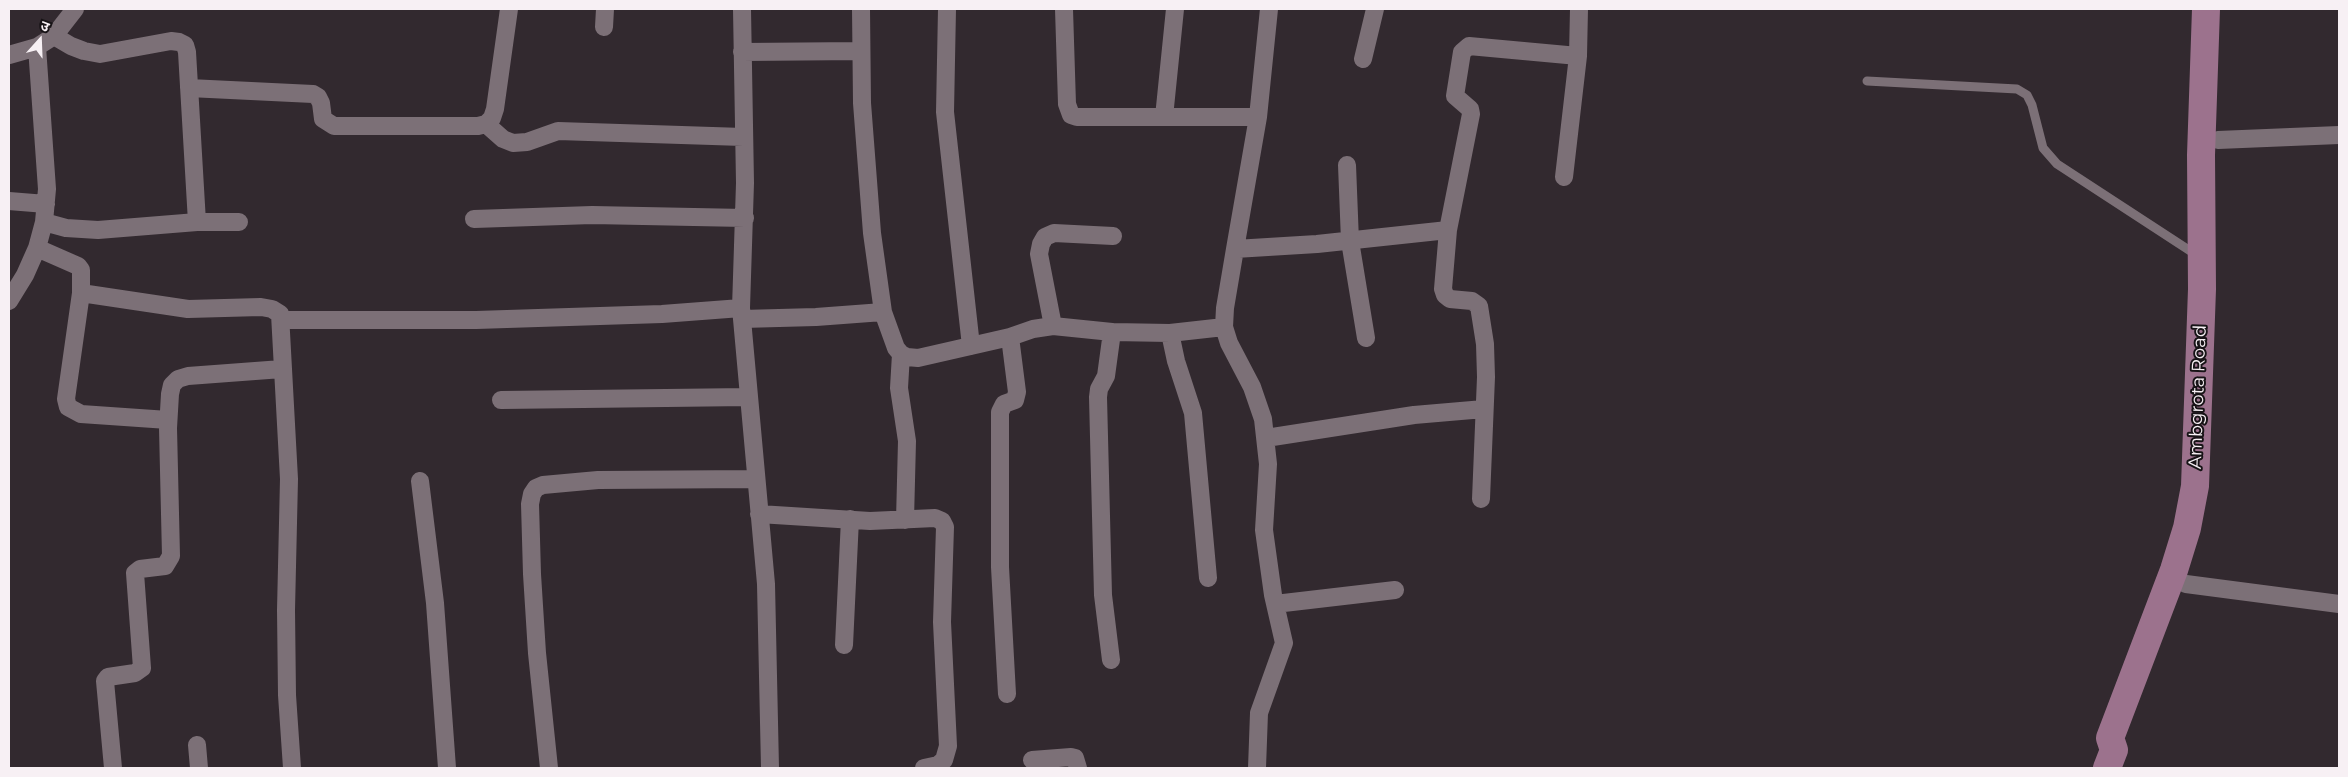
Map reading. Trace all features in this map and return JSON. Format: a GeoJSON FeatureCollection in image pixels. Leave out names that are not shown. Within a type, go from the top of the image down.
{"type":"FeatureCollection","features":[{"type":"Feature","properties":{"kind":"main road","name":"Ambgrota Road"},"geometry":{"type":"LineString","coordinates":[[2111,759],[2110,738],[2171,578],[2187,528],[2196,474],[2202,259],[2201,130],[2206,9]]}},
{"type":"Feature","properties":{"kind":"main road"},"geometry":{"type":"LineString","coordinates":[[2111,759],[2125,742],[2186,584],[2199,548],[2207,510],[2217,353],[2220,207],[2218,104],[2224,9]]}},
{"type":"Feature","properties":{"kind":"street"},"geometry":{"type":"LineString","coordinates":[[9,55],[37,47],[54,36],[75,9]]}},
{"type":"Feature","properties":{"kind":"street"},"geometry":{"type":"LineString","coordinates":[[189,88],[313,94],[318,97],[321,103],[324,120],[334,126],[478,126],[486,124],[492,118],[495,109],[509,9]]}},
{"type":"Feature","properties":{"kind":"street"},"geometry":{"type":"LineString","coordinates":[[604,27],[605,9]]}},
{"type":"Feature","properties":{"kind":"street"},"geometry":{"type":"LineString","coordinates":[[742,9],[745,218],[742,250],[742,314],[768,639],[770,768]]}},
{"type":"Feature","properties":{"kind":"street"},"geometry":{"type":"LineString","coordinates":[[862,9],[861,52],[865,158],[883,312],[896,348],[901,354],[907,357],[918,358],[1010,338],[1033,329],[1053,326],[1112,332],[1170,333],[1224,327]]}},
{"type":"Feature","properties":{"kind":"street"},"geometry":{"type":"LineString","coordinates":[[947,9],[944,65],[946,120],[971,346]]}},
{"type":"Feature","properties":{"kind":"street"},"geometry":{"type":"LineString","coordinates":[[1064,9],[1067,104],[1071,115],[1076,117],[1258,117]]}},
{"type":"Feature","properties":{"kind":"street"},"geometry":{"type":"LineString","coordinates":[[1164,117],[1175,9]]}},
{"type":"Feature","properties":{"kind":"street"},"geometry":{"type":"LineString","coordinates":[[1257,768],[1259,713],[1284,643],[1275,604],[1264,530],[1268,464],[1263,419],[1252,387],[1224,327],[1225,308],[1258,117],[1269,9]]}},
{"type":"Feature","properties":{"kind":"street"},"geometry":{"type":"LineString","coordinates":[[1363,59],[1375,9]]}},
{"type":"Feature","properties":{"kind":"street"},"geometry":{"type":"LineString","coordinates":[[1564,177],[1578,56],[1579,9]]}},
{"type":"Feature","properties":{"kind":"street"},"geometry":{"type":"LineString","coordinates":[[54,36],[71,46],[100,54],[179,42],[185,45],[187,52],[197,222]]}},
{"type":"Feature","properties":{"kind":"street"},"geometry":{"type":"LineString","coordinates":[[1481,499],[1485,344],[1479,306],[1472,301],[1450,299],[1445,295],[1443,289],[1448,230],[1471,114],[1470,109],[1455,96],[1462,52],[1465,48],[1474,46],[1578,56]]}},
{"type":"Feature","properties":{"kind":"street"},"geometry":{"type":"LineString","coordinates":[[9,301],[25,276],[37,248],[44,222],[46,204],[47,189],[37,47]]}},
{"type":"Feature","properties":{"kind":"street"},"geometry":{"type":"LineString","coordinates":[[742,52],[861,52]]}},
{"type":"Feature","properties":{"kind":"street"},"geometry":{"type":"LineString","coordinates":[[486,124],[503,139],[513,143],[527,142],[558,132],[743,137]]}},
{"type":"Feature","properties":{"kind":"street"},"geometry":{"type":"LineString","coordinates":[[2218,140],[2339,135]]}},
{"type":"Feature","properties":{"kind":"street"},"geometry":{"type":"LineString","coordinates":[[1346,165],[1350,241],[1366,338]]}},
{"type":"Feature","properties":{"kind":"street"},"geometry":{"type":"LineString","coordinates":[[9,201],[46,204]]}},
{"type":"Feature","properties":{"kind":"street"},"geometry":{"type":"LineString","coordinates":[[474,219],[592,215],[745,218]]}},
{"type":"Feature","properties":{"kind":"street"},"geometry":{"type":"LineString","coordinates":[[44,222],[66,228],[98,230],[197,222],[239,222]]}},
{"type":"Feature","properties":{"kind":"street"},"geometry":{"type":"LineString","coordinates":[[1235,249],[1276,248],[1448,230]]}},
{"type":"Feature","properties":{"kind":"street"},"geometry":{"type":"LineString","coordinates":[[1053,326],[1040,254],[1041,244],[1045,237],[1054,232],[1113,236]]}},
{"type":"Feature","properties":{"kind":"street"},"geometry":{"type":"LineString","coordinates":[[37,248],[78,266],[82,276],[66,399],[68,407],[81,414],[168,420]]}},
{"type":"Feature","properties":{"kind":"street"},"geometry":{"type":"LineString","coordinates":[[81,293],[188,309],[267,308],[278,311],[281,320],[289,479],[287,676],[292,768]]}},
{"type":"Feature","properties":{"kind":"street"},"geometry":{"type":"LineString","coordinates":[[281,320],[476,320],[662,314],[742,314],[816,318],[883,312]]}},
{"type":"Feature","properties":{"kind":"street"},"geometry":{"type":"LineString","coordinates":[[1111,660],[1103,595],[1098,397],[1099,389],[1106,376],[1112,332]]}},
{"type":"Feature","properties":{"kind":"street"},"geometry":{"type":"LineString","coordinates":[[1170,333],[1176,362],[1193,413],[1208,578]]}},
{"type":"Feature","properties":{"kind":"street"},"geometry":{"type":"LineString","coordinates":[[1007,694],[1000,566],[1000,412],[1004,404],[1015,400],[1017,392],[1010,338]]}},
{"type":"Feature","properties":{"kind":"street"},"geometry":{"type":"LineString","coordinates":[[901,354],[899,388],[907,441],[906,520]]}},
{"type":"Feature","properties":{"kind":"street"},"geometry":{"type":"LineString","coordinates":[[113,768],[105,681],[108,676],[135,673],[142,668],[135,573],[140,569],[165,566],[171,556],[168,420],[172,385],[178,379],[188,376],[282,369]]}},
{"type":"Feature","properties":{"kind":"street"},"geometry":{"type":"LineString","coordinates":[[501,400],[748,397]]}},
{"type":"Feature","properties":{"kind":"street"},"geometry":{"type":"LineString","coordinates":[[1266,438],[1414,415],[1484,409]]}},
{"type":"Feature","properties":{"kind":"street"},"geometry":{"type":"LineString","coordinates":[[549,768],[537,653],[532,574],[530,504],[532,494],[536,488],[543,485],[598,480],[756,479]]}},
{"type":"Feature","properties":{"kind":"street"},"geometry":{"type":"LineString","coordinates":[[420,481],[434,594],[447,768]]}},
{"type":"Feature","properties":{"kind":"street"},"geometry":{"type":"LineString","coordinates":[[759,514],[850,519],[906,520],[935,518],[942,521],[945,527],[942,622],[948,746],[944,760],[938,765],[924,768]]}},
{"type":"Feature","properties":{"kind":"street"},"geometry":{"type":"LineString","coordinates":[[844,645],[850,519]]}},
{"type":"Feature","properties":{"kind":"street"},"geometry":{"type":"LineString","coordinates":[[2186,584],[2339,604]]}},
{"type":"Feature","properties":{"kind":"street"},"geometry":{"type":"LineString","coordinates":[[1275,604],[1395,590]]}},
{"type":"Feature","properties":{"kind":"street"},"geometry":{"type":"LineString","coordinates":[[197,745],[199,768]]}},
{"type":"Feature","properties":{"kind":"street"},"geometry":{"type":"LineString","coordinates":[[1032,760],[1072,757],[1076,758],[1078,768]]}},
{"type":"Feature","properties":{"kind":"lane"},"geometry":{"type":"LineString","coordinates":[[1867,81],[2017,89],[2027,95],[2032,105],[2043,148],[2057,164],[2202,259]]}}]}
